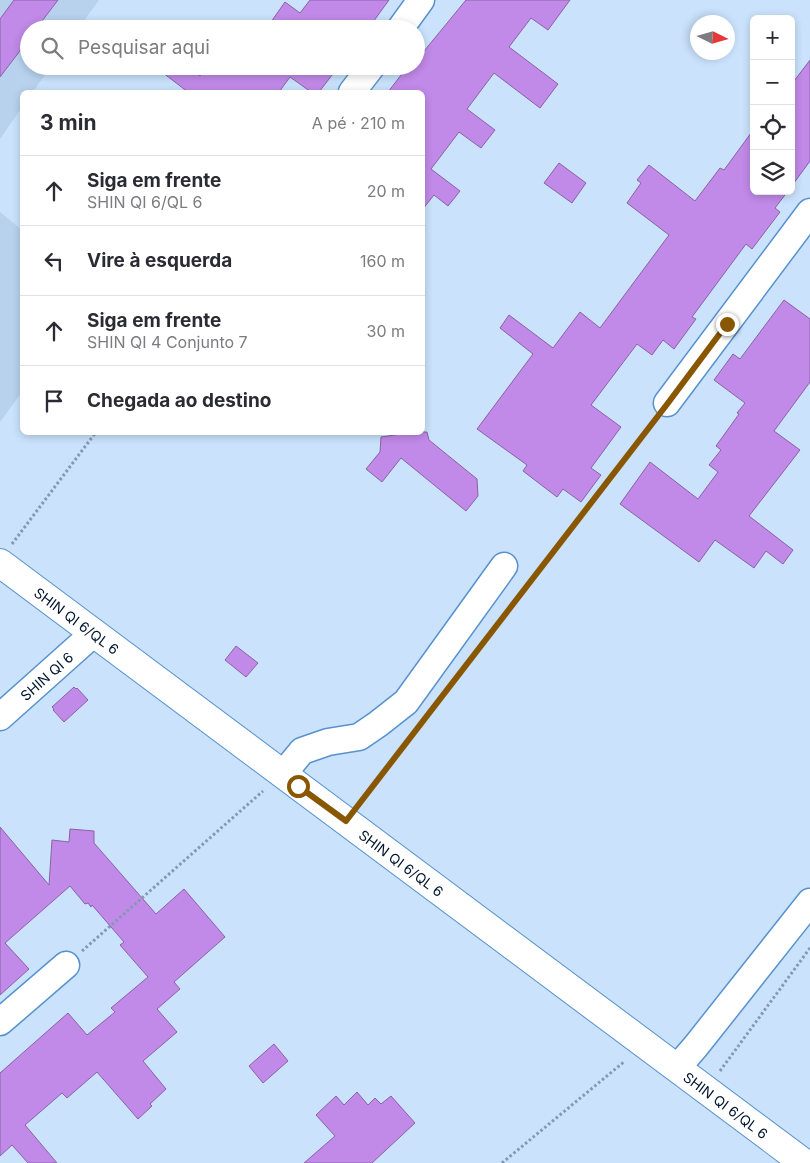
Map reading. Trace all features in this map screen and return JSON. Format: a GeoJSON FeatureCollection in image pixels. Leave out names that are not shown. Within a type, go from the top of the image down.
{"type":"FeatureCollection","features":[{"type":"Feature","properties":{"kind":"street"},"geometry":{"type":"LineString","coordinates":[[407,20],[421,0]]}},
{"type":"Feature","properties":{"kind":"street"},"geometry":{"type":"LineString","coordinates":[[354,90],[365,75]]}},
{"type":"Feature","properties":{"kind":"street"},"geometry":{"type":"LineString","coordinates":[[668,403],[810,212]]}},
{"type":"Feature","properties":{"kind":"street","name":"SHIN QI 6/QL 6"},"geometry":{"type":"LineString","coordinates":[[6,554],[94,633],[804,1163]]}},
{"type":"Feature","properties":{"kind":"street"},"geometry":{"type":"LineString","coordinates":[[283,774],[302,751],[328,742],[359,737],[406,702],[504,566]]}},
{"type":"Feature","properties":{"kind":"street","name":"SHIN QI 6"},"geometry":{"type":"LineString","coordinates":[[0,717],[94,633]]}},
{"type":"Feature","properties":{"kind":"street"},"geometry":{"type":"LineString","coordinates":[[677,1068],[810,902]]}},
{"type":"Feature","properties":{"kind":"street"},"geometry":{"type":"LineString","coordinates":[[0,1022],[66,965]]}},
{"type":"Feature","properties":{"kind":"path"},"geometry":{"type":"LineString","coordinates":[[455,679],[668,403]]}},
{"type":"Feature","properties":{"kind":"path"},"geometry":{"type":"LineString","coordinates":[[6,554],[94,435]]}},
{"type":"Feature","properties":{"kind":"path"},"geometry":{"type":"LineString","coordinates":[[346,821],[424,719]]}},
{"type":"Feature","properties":{"kind":"path"},"geometry":{"type":"LineString","coordinates":[[66,965],[283,774]]}},
{"type":"Feature","properties":{"kind":"path"},"geometry":{"type":"LineString","coordinates":[[706,1090],[810,948]]}},
{"type":"Feature","properties":{"kind":"path"},"geometry":{"type":"LineString","coordinates":[[502,1163],[645,1045]]}},
{"type":"Feature","properties":{"kind":"shaded area"},"geometry":{"type":"Polygon","coordinates":[[[0,0],[99,0],[85,20],[20,20],[20,75],[45,75],[34,90],[20,90],[20,110],[0,139],[0,0]]]}},
{"type":"Feature","properties":{"kind":"shaded area"},"geometry":{"type":"Polygon","coordinates":[[[0,212],[20,228],[20,395],[0,422],[0,212]]]}},
{"type":"Feature","properties":{"kind":"building"},"geometry":{"type":"Polygon","coordinates":[[[14,0],[58,0],[43,20],[20,20],[20,51],[0,77],[0,19],[14,0]]]}},
{"type":"Feature","properties":{"kind":"building"},"geometry":{"type":"Polygon","coordinates":[[[310,0],[389,0],[375,20],[272,20],[285,2],[300,13],[310,0]]]}},
{"type":"Feature","properties":{"kind":"building"},"geometry":{"type":"Polygon","coordinates":[[[466,0],[570,0],[548,30],[531,18],[509,47],[558,84],[540,108],[494,73],[467,109],[495,130],[481,148],[459,132],[431,169],[460,191],[448,206],[434,195],[425,206],[425,90],[390,90],[401,75],[425,75],[425,50],[466,0]]]}},
{"type":"Feature","properties":{"kind":"building"},"geometry":{"type":"Polygon","coordinates":[[[810,60],[810,161],[795,182],[795,105],[795,80],[810,60]]]}},
{"type":"Feature","properties":{"kind":"building"},"geometry":{"type":"Polygon","coordinates":[[[166,75],[332,75],[321,90],[308,90],[290,77],[280,90],[185,90],[166,75]]]}},
{"type":"Feature","properties":{"kind":"building"},"geometry":{"type":"Polygon","coordinates":[[[750,134],[750,195],[785,195],[775,208],[780,212],[752,249],[746,244],[692,317],[696,319],[674,349],[663,340],[652,355],[637,344],[591,405],[621,427],[591,468],[601,475],[581,502],[563,489],[557,497],[523,471],[527,465],[477,429],[533,354],[500,328],[509,315],[553,348],[580,312],[600,328],[669,235],[627,203],[641,183],[637,180],[649,165],[695,201],[720,168],[724,170],[750,134]]]}},
{"type":"Feature","properties":{"kind":"building"},"geometry":{"type":"Polygon","coordinates":[[[559,163],[586,183],[572,203],[544,183],[559,163]]]}},
{"type":"Feature","properties":{"kind":"building"},"geometry":{"type":"Polygon","coordinates":[[[784,300],[810,319],[810,382],[774,431],[800,450],[749,516],[793,550],[783,564],[766,551],[754,568],[715,540],[699,562],[620,504],[650,462],[698,499],[718,472],[709,465],[721,450],[716,446],[745,403],[714,380],[733,354],[740,359],[784,300]]]}},
{"type":"Feature","properties":{"kind":"building"},"geometry":{"type":"Polygon","coordinates":[[[425,432],[427,432],[429,440],[477,479],[478,496],[466,511],[401,458],[382,482],[366,469],[380,452],[381,437],[425,435],[425,432]]]}},
{"type":"Feature","properties":{"kind":"building"},"geometry":{"type":"Polygon","coordinates":[[[236,646],[258,663],[246,677],[225,660],[236,646]]]}},
{"type":"Feature","properties":{"kind":"building"},"geometry":{"type":"Polygon","coordinates":[[[74,687],[88,700],[64,722],[52,707],[74,687]]]}},
{"type":"Feature","properties":{"kind":"building"},"geometry":{"type":"Polygon","coordinates":[[[0,827],[49,885],[52,840],[69,842],[70,829],[94,831],[94,843],[156,914],[184,889],[225,937],[174,982],[180,989],[157,1009],[177,1032],[143,1061],[166,1089],[150,1104],[152,1106],[138,1119],[97,1072],[67,1098],[62,1093],[25,1125],[57,1163],[28,1163],[12,1145],[0,1156],[0,1073],[68,1013],[87,1035],[115,1012],[111,1008],[148,977],[120,945],[124,942],[92,905],[91,907],[88,903],[85,904],[70,886],[5,943],[29,969],[0,995],[0,827]]]}},
{"type":"Feature","properties":{"kind":"building"},"geometry":{"type":"Polygon","coordinates":[[[274,1044],[288,1061],[263,1083],[249,1066],[274,1044]]]}},
{"type":"Feature","properties":{"kind":"building"},"geometry":{"type":"Polygon","coordinates":[[[357,1092],[368,1105],[375,1098],[381,1104],[391,1096],[415,1123],[372,1163],[304,1163],[335,1136],[316,1115],[336,1096],[344,1105],[357,1092]]]}},
{"type":"Feature","properties":{"kind":"route"},"geometry":{"type":"LineString","coordinates":[[298,786],[346,821],[727,324]]}}]}
